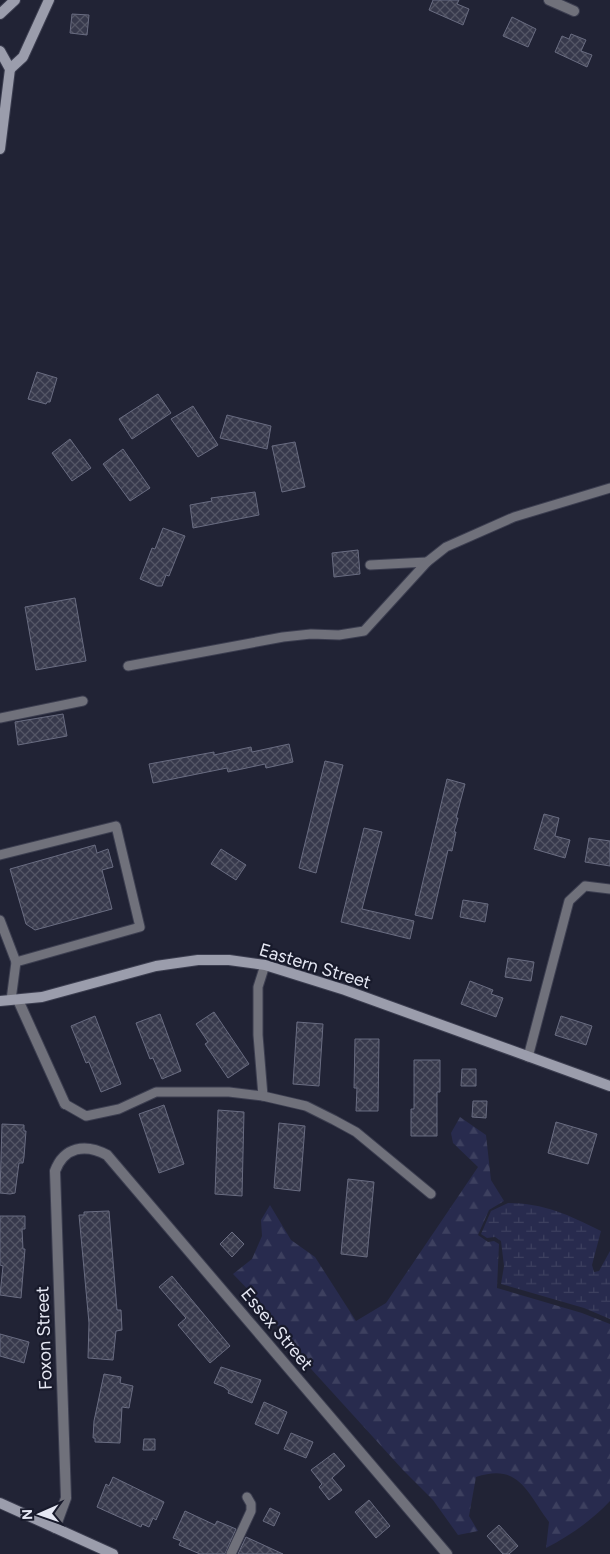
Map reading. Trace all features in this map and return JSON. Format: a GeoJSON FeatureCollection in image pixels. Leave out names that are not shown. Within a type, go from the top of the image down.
{"type":"FeatureCollection","features":[{"type":"Feature","properties":{"kind":"street"},"geometry":{"type":"LineString","coordinates":[[0,14],[15,0]]}},
{"type":"Feature","properties":{"kind":"street"},"geometry":{"type":"LineString","coordinates":[[10,69],[24,58],[49,0]]}},
{"type":"Feature","properties":{"kind":"street"},"geometry":{"type":"LineString","coordinates":[[549,0],[574,12]]}},
{"type":"Feature","properties":{"kind":"street"},"geometry":{"type":"LineString","coordinates":[[0,51],[10,69],[0,149]]}},
{"type":"Feature","properties":{"kind":"street","name":"Eastern Street"},"geometry":{"type":"LineString","coordinates":[[0,1001],[42,997],[156,966],[189,961],[230,960],[265,965],[345,990],[610,1086]]}},
{"type":"Feature","properties":{"kind":"street"},"geometry":{"type":"LineString","coordinates":[[14,1000],[65,1104]]}},
{"type":"Feature","properties":{"kind":"street","name":"Essex Street"},"geometry":{"type":"LineString","coordinates":[[71,1152],[84,1148],[94,1148],[107,1155],[447,1554]]}},
{"type":"Feature","properties":{"kind":"street","name":"Foxon Street"},"geometry":{"type":"LineString","coordinates":[[55,1528],[66,1498],[55,1171],[60,1159],[71,1152]]}},
{"type":"Feature","properties":{"kind":"street"},"geometry":{"type":"LineString","coordinates":[[0,1503],[113,1554]]}},
{"type":"Feature","properties":{"kind":"lane"},"geometry":{"type":"LineString","coordinates":[[128,666],[282,638],[311,634],[339,635],[364,630],[427,562],[446,548],[467,536],[514,517],[610,488]]}},
{"type":"Feature","properties":{"kind":"lane"},"geometry":{"type":"LineString","coordinates":[[370,565],[427,562]]}},
{"type":"Feature","properties":{"kind":"lane"},"geometry":{"type":"LineString","coordinates":[[0,718],[83,701]]}},
{"type":"Feature","properties":{"kind":"lane"},"geometry":{"type":"LineString","coordinates":[[0,855],[116,826],[140,927],[16,962]]}},
{"type":"Feature","properties":{"kind":"lane"},"geometry":{"type":"LineString","coordinates":[[528,1057],[569,901],[585,886],[610,889]]}},
{"type":"Feature","properties":{"kind":"lane"},"geometry":{"type":"LineString","coordinates":[[0,920],[16,962],[14,1000]]}},
{"type":"Feature","properties":{"kind":"lane"},"geometry":{"type":"LineString","coordinates":[[263,1096],[258,1035],[258,987],[265,965]]}},
{"type":"Feature","properties":{"kind":"lane"},"geometry":{"type":"LineString","coordinates":[[65,1104],[86,1116],[119,1109],[156,1092],[229,1092],[263,1096],[306,1106],[356,1132],[431,1194]]}},
{"type":"Feature","properties":{"kind":"lane"},"geometry":{"type":"LineString","coordinates":[[231,1554],[251,1511],[251,1504],[247,1497]]}},
{"type":"Feature","properties":{"kind":"green space"},"geometry":{"type":"Polygon","coordinates":[[[460,1117],[486,1135],[491,1180],[504,1201],[489,1210],[478,1235],[488,1242],[494,1241],[499,1244],[497,1288],[582,1313],[610,1324],[610,1501],[580,1527],[546,1548],[549,1522],[527,1490],[512,1477],[502,1474],[476,1477],[469,1516],[478,1531],[458,1535],[433,1500],[403,1470],[302,1359],[260,1302],[233,1274],[252,1259],[262,1236],[261,1220],[270,1205],[291,1240],[315,1257],[356,1321],[386,1303],[478,1167],[453,1143],[451,1133],[460,1117]]]}},
{"type":"Feature","properties":{"kind":"green space"},"geometry":{"type":"Polygon","coordinates":[[[508,1203],[533,1205],[556,1211],[601,1231],[592,1265],[594,1272],[599,1271],[610,1251],[610,1319],[584,1308],[501,1284],[504,1266],[501,1241],[495,1237],[487,1238],[481,1234],[491,1211],[508,1203]]]}},
{"type":"Feature","properties":{"kind":"building"},"geometry":{"type":"Polygon","coordinates":[[[433,0],[459,0],[457,4],[469,9],[463,25],[429,10],[433,0]]]}},
{"type":"Feature","properties":{"kind":"building"},"geometry":{"type":"Polygon","coordinates":[[[72,14],[89,15],[87,35],[70,33],[72,14]]]}},
{"type":"Feature","properties":{"kind":"building"},"geometry":{"type":"Polygon","coordinates":[[[512,17],[536,29],[528,47],[503,36],[512,17]]]}},
{"type":"Feature","properties":{"kind":"building"},"geometry":{"type":"Polygon","coordinates":[[[571,34],[586,40],[581,51],[592,55],[587,67],[555,52],[562,36],[569,39],[571,34]]]}},
{"type":"Feature","properties":{"kind":"building"},"geometry":{"type":"Polygon","coordinates":[[[37,372],[57,378],[50,402],[46,404],[28,399],[37,372]]]}},
{"type":"Feature","properties":{"kind":"building"},"geometry":{"type":"Polygon","coordinates":[[[158,394],[171,413],[132,439],[119,419],[158,394]]]}},
{"type":"Feature","properties":{"kind":"building"},"geometry":{"type":"Polygon","coordinates":[[[193,406],[218,445],[198,457],[171,419],[193,406]]]}},
{"type":"Feature","properties":{"kind":"building"},"geometry":{"type":"Polygon","coordinates":[[[227,415],[271,426],[267,449],[220,438],[227,415]]]}},
{"type":"Feature","properties":{"kind":"building"},"geometry":{"type":"Polygon","coordinates":[[[70,439],[91,468],[72,481],[52,453],[70,439]]]}},
{"type":"Feature","properties":{"kind":"building"},"geometry":{"type":"Polygon","coordinates":[[[295,442],[305,487],[282,492],[272,446],[295,442]]]}},
{"type":"Feature","properties":{"kind":"building"},"geometry":{"type":"Polygon","coordinates":[[[123,449],[150,488],[130,501],[103,464],[123,449]]]}},
{"type":"Feature","properties":{"kind":"building"},"geometry":{"type":"Polygon","coordinates":[[[255,492],[259,515],[193,528],[190,505],[212,501],[211,498],[255,492]]]}},
{"type":"Feature","properties":{"kind":"building"},"geometry":{"type":"Polygon","coordinates":[[[163,528],[185,536],[169,576],[166,575],[162,586],[157,586],[140,579],[152,548],[155,549],[163,528]]]}},
{"type":"Feature","properties":{"kind":"building"},"geometry":{"type":"Polygon","coordinates":[[[358,550],[360,574],[334,577],[332,553],[358,550]]]}},
{"type":"Feature","properties":{"kind":"building"},"geometry":{"type":"Polygon","coordinates":[[[75,598],[86,661],[36,670],[25,607],[75,598]]]}},
{"type":"Feature","properties":{"kind":"building"},"geometry":{"type":"Polygon","coordinates":[[[63,714],[67,736],[18,745],[15,722],[63,714]]]}},
{"type":"Feature","properties":{"kind":"building"},"geometry":{"type":"Polygon","coordinates":[[[289,744],[293,762],[266,768],[265,764],[228,772],[227,768],[153,783],[149,764],[214,752],[214,755],[251,747],[252,752],[289,744]]]}},
{"type":"Feature","properties":{"kind":"building"},"geometry":{"type":"Polygon","coordinates":[[[325,761],[343,765],[316,873],[299,868],[325,761]]]}},
{"type":"Feature","properties":{"kind":"building"},"geometry":{"type":"Polygon","coordinates":[[[447,779],[465,784],[456,818],[458,818],[452,851],[448,850],[432,919],[415,915],[447,779]]]}},
{"type":"Feature","properties":{"kind":"building"},"geometry":{"type":"Polygon","coordinates":[[[544,814],[559,818],[555,836],[570,840],[565,858],[534,849],[544,814]]]}},
{"type":"Feature","properties":{"kind":"building"},"geometry":{"type":"Polygon","coordinates":[[[364,828],[382,832],[362,909],[414,921],[410,939],[341,922],[364,828]]]}},
{"type":"Feature","properties":{"kind":"building"},"geometry":{"type":"Polygon","coordinates":[[[589,838],[610,841],[610,866],[585,862],[589,838]]]}},
{"type":"Feature","properties":{"kind":"building"},"geometry":{"type":"Polygon","coordinates":[[[95,845],[97,853],[108,849],[113,867],[102,870],[112,909],[35,930],[26,924],[10,869],[95,845]]]}},
{"type":"Feature","properties":{"kind":"building"},"geometry":{"type":"Polygon","coordinates":[[[221,849],[246,865],[236,880],[211,864],[221,849]]]}},
{"type":"Feature","properties":{"kind":"building"},"geometry":{"type":"Polygon","coordinates":[[[463,900],[488,904],[485,922],[460,917],[463,900]]]}},
{"type":"Feature","properties":{"kind":"building"},"geometry":{"type":"Polygon","coordinates":[[[508,958],[534,962],[531,981],[505,977],[508,958]]]}},
{"type":"Feature","properties":{"kind":"building"},"geometry":{"type":"Polygon","coordinates":[[[470,981],[493,990],[491,994],[503,998],[496,1017],[461,1004],[470,981]]]}},
{"type":"Feature","properties":{"kind":"building"},"geometry":{"type":"Polygon","coordinates":[[[214,1012],[249,1064],[228,1078],[205,1044],[208,1042],[196,1024],[214,1012]]]}},
{"type":"Feature","properties":{"kind":"building"},"geometry":{"type":"Polygon","coordinates":[[[160,1014],[181,1071],[162,1079],[153,1058],[150,1059],[136,1023],[160,1014]]]}},
{"type":"Feature","properties":{"kind":"building"},"geometry":{"type":"Polygon","coordinates":[[[95,1016],[121,1084],[101,1092],[89,1062],[86,1063],[71,1026],[95,1016]]]}},
{"type":"Feature","properties":{"kind":"building"},"geometry":{"type":"Polygon","coordinates":[[[561,1016],[592,1026],[586,1045],[555,1035],[561,1016]]]}},
{"type":"Feature","properties":{"kind":"building"},"geometry":{"type":"Polygon","coordinates":[[[297,1022],[323,1024],[319,1086],[293,1084],[297,1022]]]}},
{"type":"Feature","properties":{"kind":"building"},"geometry":{"type":"Polygon","coordinates":[[[355,1039],[379,1039],[378,1111],[356,1111],[357,1088],[354,1088],[355,1039]]]}},
{"type":"Feature","properties":{"kind":"building"},"geometry":{"type":"Polygon","coordinates":[[[414,1060],[440,1060],[440,1092],[437,1092],[437,1136],[411,1136],[411,1109],[414,1109],[414,1060]]]}},
{"type":"Feature","properties":{"kind":"building"},"geometry":{"type":"Polygon","coordinates":[[[462,1069],[476,1069],[476,1086],[461,1086],[462,1069]]]}},
{"type":"Feature","properties":{"kind":"building"},"geometry":{"type":"Polygon","coordinates":[[[473,1101],[487,1101],[486,1118],[472,1117],[473,1101]]]}},
{"type":"Feature","properties":{"kind":"building"},"geometry":{"type":"Polygon","coordinates":[[[164,1105],[184,1164],[159,1173],[139,1114],[164,1105]]]}},
{"type":"Feature","properties":{"kind":"building"},"geometry":{"type":"Polygon","coordinates":[[[218,1110],[244,1112],[242,1196],[215,1194],[218,1110]]]}},
{"type":"Feature","properties":{"kind":"building"},"geometry":{"type":"Polygon","coordinates":[[[556,1122],[597,1134],[588,1164],[548,1153],[556,1122]]]}},
{"type":"Feature","properties":{"kind":"building"},"geometry":{"type":"Polygon","coordinates":[[[279,1123],[305,1126],[300,1191],[274,1188],[279,1123]]]}},
{"type":"Feature","properties":{"kind":"building"},"geometry":{"type":"Polygon","coordinates":[[[2,1124],[24,1125],[24,1131],[26,1131],[23,1163],[19,1163],[15,1193],[10,1194],[0,1193],[2,1124]]]}},
{"type":"Feature","properties":{"kind":"building"},"geometry":{"type":"Polygon","coordinates":[[[348,1179],[374,1182],[367,1257],[341,1254],[348,1179]]]}},
{"type":"Feature","properties":{"kind":"building"},"geometry":{"type":"Polygon","coordinates":[[[109,1211],[117,1310],[121,1310],[122,1330],[116,1331],[113,1360],[88,1358],[89,1323],[79,1215],[84,1215],[84,1212],[109,1211]]]}},
{"type":"Feature","properties":{"kind":"building"},"geometry":{"type":"Polygon","coordinates":[[[0,1216],[25,1216],[25,1229],[22,1229],[23,1249],[25,1249],[21,1298],[0,1295],[3,1266],[0,1265],[0,1216]]]}},
{"type":"Feature","properties":{"kind":"building"},"geometry":{"type":"Polygon","coordinates":[[[232,1232],[244,1244],[232,1257],[220,1244],[232,1232]]]}},
{"type":"Feature","properties":{"kind":"building"},"geometry":{"type":"Polygon","coordinates":[[[172,1276],[230,1346],[210,1363],[178,1325],[186,1318],[159,1287],[172,1276]]]}},
{"type":"Feature","properties":{"kind":"building"},"geometry":{"type":"Polygon","coordinates":[[[0,1334],[29,1342],[24,1363],[0,1356],[0,1334]]]}},
{"type":"Feature","properties":{"kind":"building"},"geometry":{"type":"Polygon","coordinates":[[[221,1367],[261,1380],[252,1403],[228,1393],[229,1391],[224,1387],[214,1383],[221,1367]]]}},
{"type":"Feature","properties":{"kind":"building"},"geometry":{"type":"Polygon","coordinates":[[[104,1374],[121,1377],[120,1383],[133,1386],[129,1408],[122,1407],[120,1443],[95,1442],[95,1438],[93,1438],[94,1421],[104,1374]]]}},
{"type":"Feature","properties":{"kind":"building"},"geometry":{"type":"Polygon","coordinates":[[[264,1402],[287,1412],[278,1434],[255,1424],[264,1402]]]}},
{"type":"Feature","properties":{"kind":"building"},"geometry":{"type":"Polygon","coordinates":[[[291,1433],[313,1442],[306,1458],[284,1449],[291,1433]]]}},
{"type":"Feature","properties":{"kind":"building"},"geometry":{"type":"Polygon","coordinates":[[[144,1439],[155,1439],[155,1450],[143,1450],[144,1439]]]}},
{"type":"Feature","properties":{"kind":"building"},"geometry":{"type":"Polygon","coordinates":[[[334,1453],[345,1466],[332,1478],[342,1490],[329,1500],[319,1487],[322,1484],[311,1470],[334,1453]]]}},
{"type":"Feature","properties":{"kind":"building"},"geometry":{"type":"Polygon","coordinates":[[[113,1477],[164,1502],[156,1520],[153,1518],[149,1527],[142,1524],[141,1527],[97,1507],[106,1484],[109,1486],[113,1477]]]}},
{"type":"Feature","properties":{"kind":"building"},"geometry":{"type":"Polygon","coordinates":[[[369,1500],[390,1526],[376,1538],[355,1512],[369,1500]]]}},
{"type":"Feature","properties":{"kind":"building"},"geometry":{"type":"Polygon","coordinates":[[[270,1508],[280,1513],[274,1526],[263,1521],[270,1508]]]}},
{"type":"Feature","properties":{"kind":"building"},"geometry":{"type":"Polygon","coordinates":[[[185,1511],[215,1525],[217,1521],[236,1529],[225,1554],[200,1554],[179,1545],[181,1541],[173,1538],[185,1511]]]}},
{"type":"Feature","properties":{"kind":"building"},"geometry":{"type":"Polygon","coordinates":[[[499,1525],[518,1546],[509,1554],[503,1554],[487,1536],[499,1525]]]}},
{"type":"Feature","properties":{"kind":"building"},"geometry":{"type":"Polygon","coordinates":[[[246,1537],[283,1554],[238,1554],[246,1537]]]}}]}
